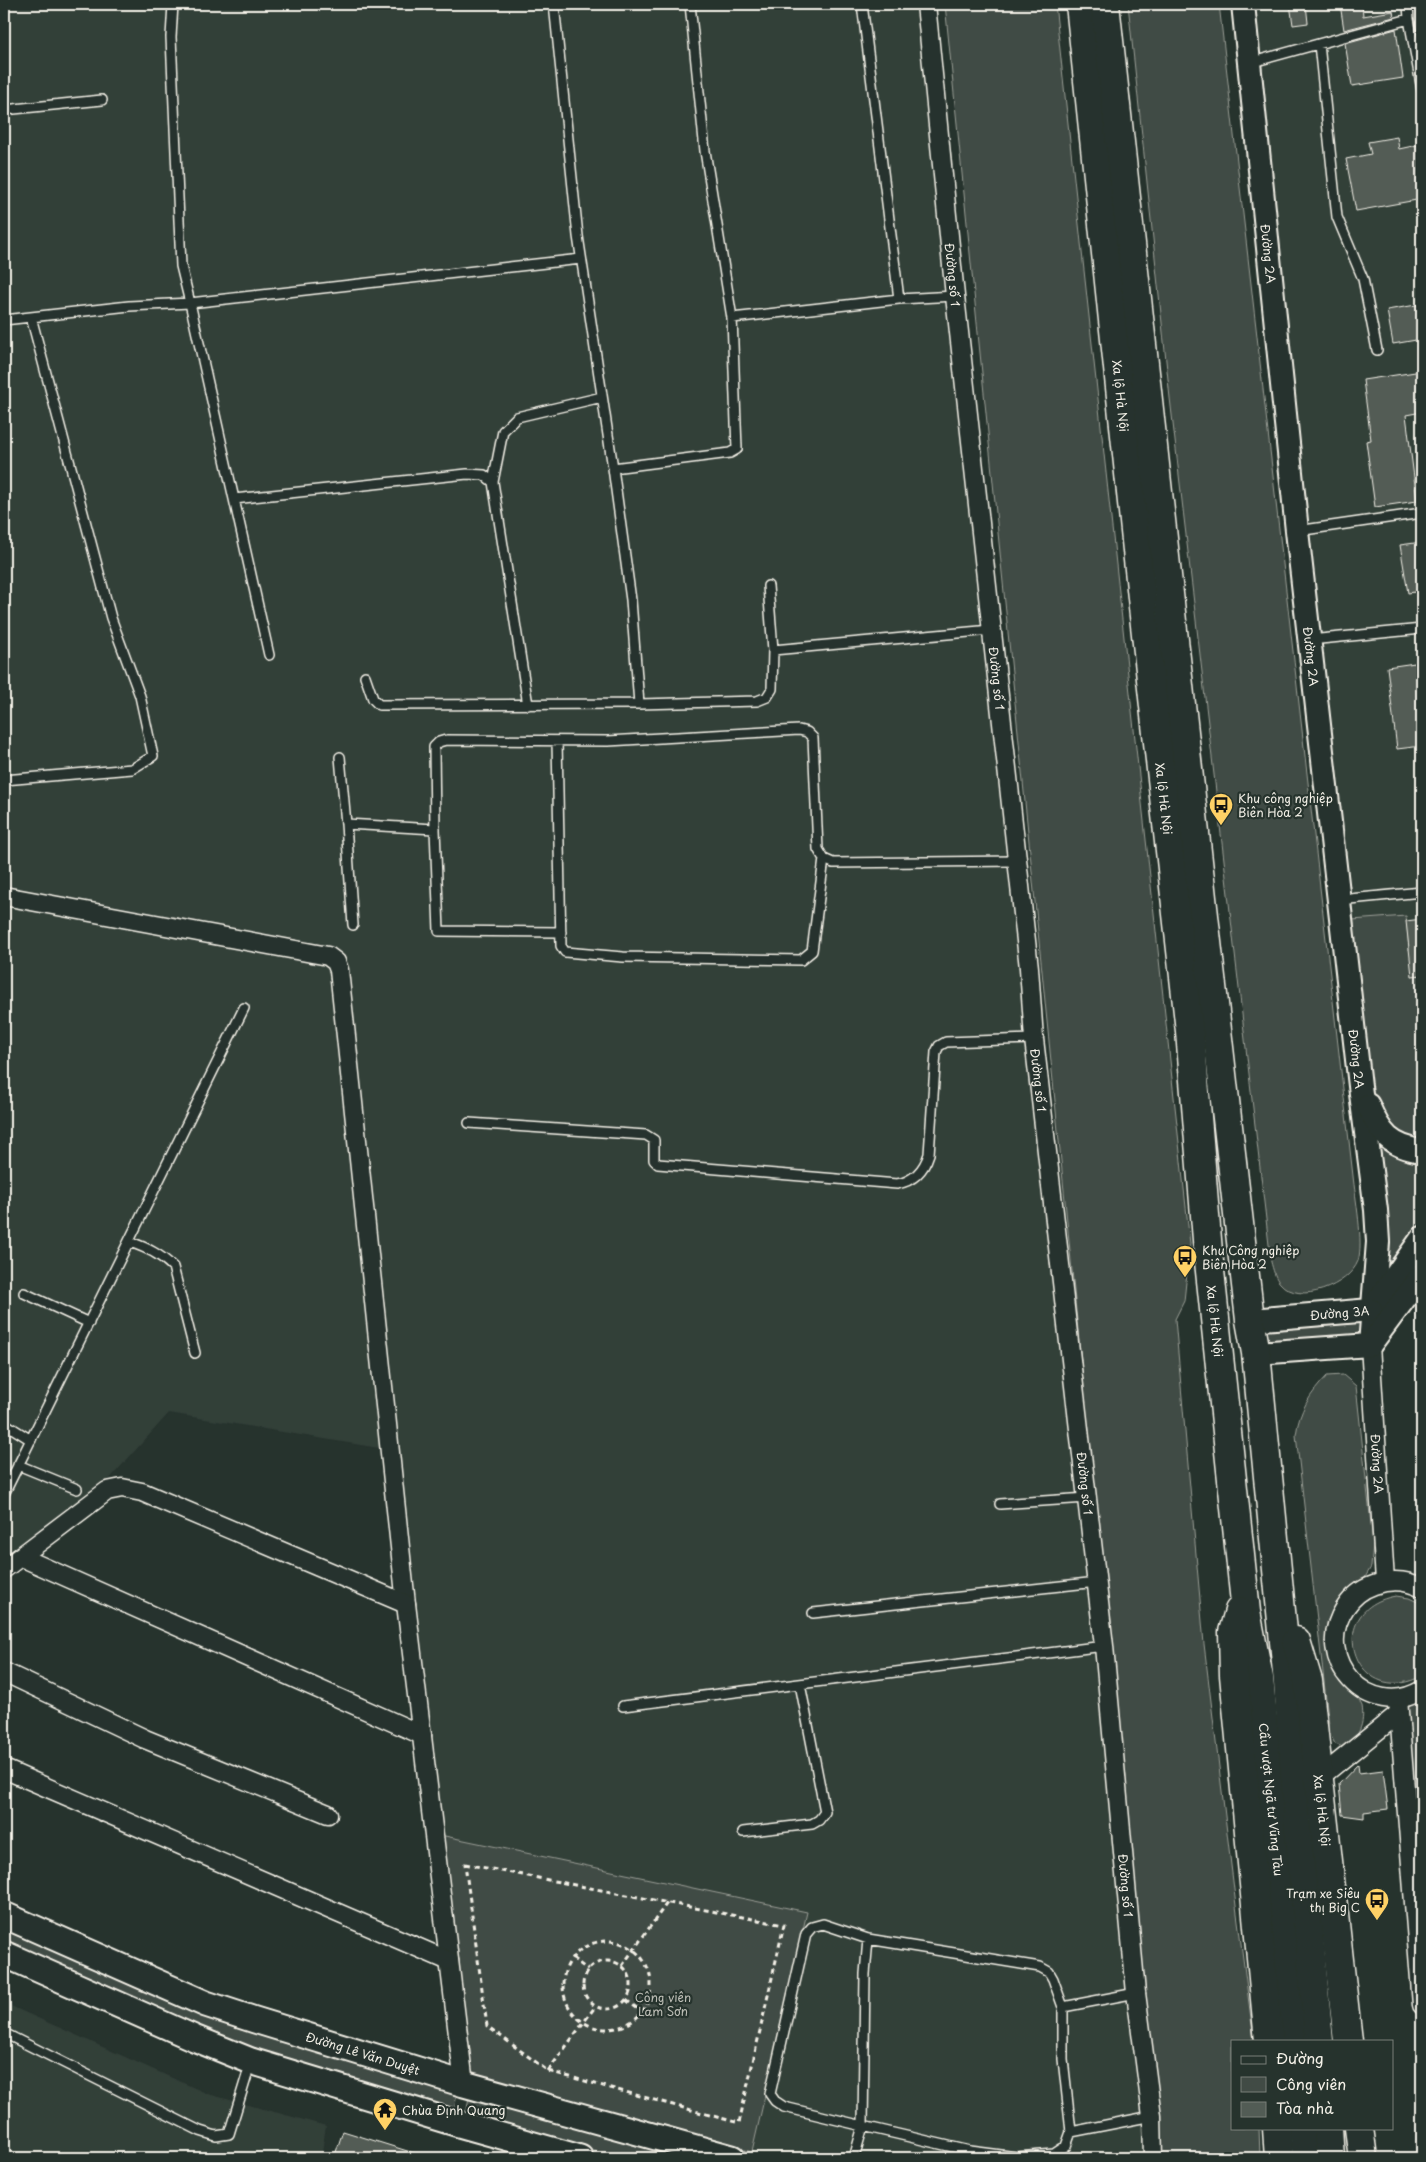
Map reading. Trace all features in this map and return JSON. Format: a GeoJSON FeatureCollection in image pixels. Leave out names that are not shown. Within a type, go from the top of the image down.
{"type":"FeatureCollection","features":[{"type":"Feature","properties":{"kind":"highway","name":"Xa lộ Hà Nội"},"geometry":{"type":"LineString","coordinates":[[1080,4],[1142,598],[1189,1022],[1208,1252],[1244,1593],[1259,1678]]}},
{"type":"Feature","properties":{"kind":"highway","name":"Xa lộ Hà Nội"},"geometry":{"type":"LineString","coordinates":[[1105,4],[1200,888],[1250,1320],[1256,1353],[1288,1682]]}},
{"type":"Feature","properties":{"kind":"highway","name":"Xa lộ Hà Nội"},"geometry":{"type":"LineString","coordinates":[[1278,1584],[1308,1681],[1348,2040]]}},
{"type":"Feature","properties":{"kind":"highway","name":"Xa lộ Hà Nội"},"geometry":{"type":"LineString","coordinates":[[1244,1593],[1233,1632],[1234,1675],[1269,2040]]}},
{"type":"Feature","properties":{"kind":"highway","name":"Cầu vượt Ngã tư Vũng Tàu"},"geometry":{"type":"LineString","coordinates":[[1259,1678],[1296,2040]]}},
{"type":"Feature","properties":{"kind":"highway","name":"Cầu vượt Ngã tư Vũng Tàu"},"geometry":{"type":"LineString","coordinates":[[1288,1682],[1298,1821],[1319,2040]]}},
{"type":"Feature","properties":{"kind":"highway"},"geometry":{"type":"LineString","coordinates":[[1277,2130],[1279,2158]]}},
{"type":"Feature","properties":{"kind":"highway"},"geometry":{"type":"LineString","coordinates":[[1304,2130],[1306,2158]]}},
{"type":"Feature","properties":{"kind":"highway"},"geometry":{"type":"LineString","coordinates":[[1328,2130],[1330,2158]]}},
{"type":"Feature","properties":{"kind":"highway"},"geometry":{"type":"LineString","coordinates":[[1359,2130],[1363,2158]]}},
{"type":"Feature","properties":{"kind":"main road","name":"Đường Lê Văn Duyệt"},"geometry":{"type":"LineString","coordinates":[[6,1922],[206,2004],[464,2084],[732,2158]]}},
{"type":"Feature","properties":{"kind":"main road"},"geometry":{"type":"LineString","coordinates":[[4,1954],[194,2038],[251,2061],[565,2156]]}},
{"type":"Feature","properties":{"kind":"main road"},"geometry":{"type":"LineString","coordinates":[[459,2124],[464,2084]]}},
{"type":"Feature","properties":{"kind":"street","name":"Đường số 1"},"geometry":{"type":"LineString","coordinates":[[926,4],[955,296],[1029,968],[1034,1039],[1104,1646],[1136,1993],[1152,2116],[1153,2158]]}},
{"type":"Feature","properties":{"kind":"street","name":"Đường 2A"},"geometry":{"type":"LineString","coordinates":[[1243,4],[1297,531],[1360,1086],[1376,1210],[1378,1242],[1370,1345],[1385,1581]]}},
{"type":"Feature","properties":{"kind":"street"},"geometry":{"type":"LineString","coordinates":[[4,896],[328,956],[336,962],[339,970],[406,1604],[464,2084]]}},
{"type":"Feature","properties":{"kind":"street"},"geometry":{"type":"LineString","coordinates":[[1360,1086],[1373,1118],[1389,1140],[1400,1146],[1422,1151]]}},
{"type":"Feature","properties":{"kind":"street","name":"Đường 3A"},"geometry":{"type":"LineString","coordinates":[[1250,1320],[1372,1310],[1422,1238]]}},
{"type":"Feature","properties":{"kind":"street"},"geometry":{"type":"LineString","coordinates":[[1256,1353],[1370,1345],[1422,1275]]}},
{"type":"Feature","properties":{"kind":"street"},"geometry":{"type":"LineString","coordinates":[[4,1569],[107,1491],[122,1488],[142,1492],[406,1604]]}},
{"type":"Feature","properties":{"kind":"street"},"geometry":{"type":"LineString","coordinates":[[21,1557],[422,1735]]}},
{"type":"Feature","properties":{"kind":"street"},"geometry":{"type":"LineString","coordinates":[[1398,1706],[1359,1688],[1345,1674],[1336,1656],[1334,1636],[1339,1617],[1350,1600],[1366,1587],[1385,1581],[1401,1581],[1422,1588]]}},
{"type":"Feature","properties":{"kind":"street"},"geometry":{"type":"LineString","coordinates":[[4,1672],[145,1739],[328,1814]]}},
{"type":"Feature","properties":{"kind":"street"},"geometry":{"type":"LineString","coordinates":[[1319,1778],[1398,1706],[1422,1690]]}},
{"type":"Feature","properties":{"kind":"street"},"geometry":{"type":"LineString","coordinates":[[1398,1706],[1413,1956],[1422,2005]]}},
{"type":"Feature","properties":{"kind":"street"},"geometry":{"type":"LineString","coordinates":[[4,1769],[449,1961]]}},
{"type":"Feature","properties":{"kind":"lane"},"geometry":{"type":"LineString","coordinates":[[173,4],[170,37],[181,266],[269,655]]}},
{"type":"Feature","properties":{"kind":"lane"},"geometry":{"type":"LineString","coordinates":[[554,4],[581,259],[631,600],[639,704]]}},
{"type":"Feature","properties":{"kind":"lane"},"geometry":{"type":"LineString","coordinates":[[612,468],[730,453],[737,449],[732,318],[704,151],[690,4]]}},
{"type":"Feature","properties":{"kind":"lane"},"geometry":{"type":"LineString","coordinates":[[862,4],[899,299]]}},
{"type":"Feature","properties":{"kind":"lane"},"geometry":{"type":"LineString","coordinates":[[1408,4],[1422,90]]}},
{"type":"Feature","properties":{"kind":"lane"},"geometry":{"type":"LineString","coordinates":[[1249,63],[1409,19]]}},
{"type":"Feature","properties":{"kind":"lane"},"geometry":{"type":"LineString","coordinates":[[1319,44],[1338,218],[1362,279],[1377,350]]}},
{"type":"Feature","properties":{"kind":"lane"},"geometry":{"type":"LineString","coordinates":[[4,110],[102,100]]}},
{"type":"Feature","properties":{"kind":"lane"},"geometry":{"type":"LineString","coordinates":[[4,320],[129,306],[190,303],[581,259]]}},
{"type":"Feature","properties":{"kind":"lane"},"geometry":{"type":"LineString","coordinates":[[732,318],[899,299],[955,296]]}},
{"type":"Feature","properties":{"kind":"lane"},"geometry":{"type":"LineString","coordinates":[[4,780],[132,769],[153,756],[140,696],[111,618],[31,317]]}},
{"type":"Feature","properties":{"kind":"lane"},"geometry":{"type":"LineString","coordinates":[[528,705],[493,482],[503,431],[517,417],[602,397]]}},
{"type":"Feature","properties":{"kind":"lane"},"geometry":{"type":"LineString","coordinates":[[234,499],[467,474],[484,475],[493,482]]}},
{"type":"Feature","properties":{"kind":"lane"},"geometry":{"type":"LineString","coordinates":[[1297,531],[1422,513]]}},
{"type":"Feature","properties":{"kind":"lane"},"geometry":{"type":"LineString","coordinates":[[365,676],[373,699],[379,705],[639,704],[757,701],[767,697],[772,689],[773,650],[768,586]]}},
{"type":"Feature","properties":{"kind":"lane"},"geometry":{"type":"LineString","coordinates":[[1310,640],[1422,629]]}},
{"type":"Feature","properties":{"kind":"lane"},"geometry":{"type":"LineString","coordinates":[[773,650],[991,630]]}},
{"type":"Feature","properties":{"kind":"lane"},"geometry":{"type":"LineString","coordinates":[[561,932],[438,931],[434,747],[438,742],[446,740],[608,741],[799,730],[807,732],[813,738],[818,849],[824,859],[833,863],[1017,861]]}},
{"type":"Feature","properties":{"kind":"lane"},"geometry":{"type":"LineString","coordinates":[[557,741],[561,946],[565,952],[623,957],[801,960],[812,951],[824,859]]}},
{"type":"Feature","properties":{"kind":"lane"},"geometry":{"type":"LineString","coordinates":[[340,757],[353,925]]}},
{"type":"Feature","properties":{"kind":"lane"},"geometry":{"type":"LineString","coordinates":[[346,824],[435,829]]}},
{"type":"Feature","properties":{"kind":"lane"},"geometry":{"type":"LineString","coordinates":[[1339,900],[1422,892]]}},
{"type":"Feature","properties":{"kind":"lane"},"geometry":{"type":"LineString","coordinates":[[4,1494],[244,1008]]}},
{"type":"Feature","properties":{"kind":"lane"},"geometry":{"type":"LineString","coordinates":[[469,1123],[646,1135],[654,1140],[654,1160],[658,1164],[897,1184],[904,1183],[918,1175],[929,1154],[936,1052],[939,1046],[946,1042],[1034,1039]]}},
{"type":"Feature","properties":{"kind":"lane"},"geometry":{"type":"LineString","coordinates":[[130,1242],[149,1248],[163,1257],[173,1267],[195,1353]]}},
{"type":"Feature","properties":{"kind":"lane"},"geometry":{"type":"LineString","coordinates":[[24,1293],[89,1323]]}},
{"type":"Feature","properties":{"kind":"lane"},"geometry":{"type":"LineString","coordinates":[[4,1423],[31,1440]]}},
{"type":"Feature","properties":{"kind":"lane"},"geometry":{"type":"LineString","coordinates":[[18,1465],[77,1488]]}},
{"type":"Feature","properties":{"kind":"lane"},"geometry":{"type":"LineString","coordinates":[[1000,1504],[1087,1498]]}},
{"type":"Feature","properties":{"kind":"lane"},"geometry":{"type":"LineString","coordinates":[[813,1613],[1097,1582]]}},
{"type":"Feature","properties":{"kind":"lane"},"geometry":{"type":"LineString","coordinates":[[623,1706],[1104,1646]]}},
{"type":"Feature","properties":{"kind":"lane"},"geometry":{"type":"LineString","coordinates":[[743,1832],[812,1824],[819,1820],[825,1812],[800,1684]]}},
{"type":"Feature","properties":{"kind":"lane"},"geometry":{"type":"LineString","coordinates":[[823,1924],[868,1939],[1040,1967],[1053,1978],[1063,2007],[1063,2059],[1071,2132],[1066,2146],[1054,2154],[1017,2157],[970,2150],[784,2108],[774,2101],[770,2094],[806,1934],[812,1928],[823,1924]]}},
{"type":"Feature","properties":{"kind":"lane"},"geometry":{"type":"LineString","coordinates":[[854,2158],[863,2126],[864,1974],[868,1939]]}},
{"type":"Feature","properties":{"kind":"lane"},"geometry":{"type":"LineString","coordinates":[[1063,2007],[1136,1993]]}},
{"type":"Feature","properties":{"kind":"lane"},"geometry":{"type":"LineString","coordinates":[[4,2033],[200,2132],[216,2136],[230,2134],[251,2061]]}},
{"type":"Feature","properties":{"kind":"lane"},"geometry":{"type":"LineString","coordinates":[[1071,2132],[1152,2116]]}},
{"type":"Feature","properties":{"kind":"path"},"geometry":{"type":"LineString","coordinates":[[465,1864],[784,1925],[739,2123],[548,2071],[487,2026],[465,1864]]}},
{"type":"Feature","properties":{"kind":"path"},"geometry":{"type":"LineString","coordinates":[[622,1966],[667,1903]]}},
{"type":"Feature","properties":{"kind":"path"},"geometry":{"type":"LineString","coordinates":[[608,1940],[622,1942],[634,1949],[645,1960],[651,1974],[652,1989],[648,2004],[627,2025],[613,2029],[598,2029],[584,2023],[573,2013],[566,2001],[563,1987],[564,1973],[572,1958],[581,1949],[594,1942],[608,1940]]}},
{"type":"Feature","properties":{"kind":"path"},"geometry":{"type":"LineString","coordinates":[[572,1958],[588,1970]]}},
{"type":"Feature","properties":{"kind":"path"},"geometry":{"type":"LineString","coordinates":[[607,1961],[622,1966],[631,1980],[631,1988],[626,2000],[611,2010],[595,2007],[589,2002],[582,1988],[583,1980],[588,1970],[599,1962],[607,1961]]}},
{"type":"Feature","properties":{"kind":"path"},"geometry":{"type":"LineString","coordinates":[[626,2000],[642,2012]]}},
{"type":"Feature","properties":{"kind":"path"},"geometry":{"type":"LineString","coordinates":[[548,2071],[595,2007]]}},
{"type":"Feature","properties":{"kind":"shaded area"},"geometry":{"type":"Polygon","coordinates":[[[4,4],[919,4],[1145,2112],[1146,2158],[772,2158],[752,2152],[806,1912],[440,1835],[397,1451],[169,1413],[104,1485],[4,1561],[4,4]]]}},
{"type":"Feature","properties":{"kind":"shaded area","name":"Khu công nghiệp Biên Hòa 2"},"geometry":{"type":"Polygon","coordinates":[[[1254,4],[1422,4],[1422,1145],[1372,1099],[1307,525],[1254,4]]]}},
{"type":"Feature","properties":{"kind":"shaded area"},"geometry":{"type":"Polygon","coordinates":[[[4,2003],[208,2094],[326,2126],[321,2158],[4,2158],[4,2003]]]}},
{"type":"Feature","properties":{"kind":"green space"},"geometry":{"type":"Polygon","coordinates":[[[945,4],[1055,4],[1190,1244],[1184,1301],[1175,1319],[1204,1644],[1254,2040],[1231,2040],[1231,2130],[1259,2130],[1260,2158],[1161,2158],[945,4]]]}},
{"type":"Feature","properties":{"kind":"green space"},"geometry":{"type":"Polygon","coordinates":[[[1128,4],[1219,4],[1360,1231],[1360,1253],[1353,1270],[1334,1285],[1323,1290],[1311,1292],[1299,1293],[1288,1290],[1277,1279],[1271,1262],[1170,398],[1128,4]]]}},
{"type":"Feature","properties":{"kind":"green space"},"geometry":{"type":"Polygon","coordinates":[[[1406,916],[1409,950],[1422,949],[1422,1145],[1401,1140],[1372,1099],[1352,920],[1406,916]]]}},
{"type":"Feature","properties":{"kind":"green space"},"geometry":{"type":"Polygon","coordinates":[[[1377,1136],[1422,1158],[1422,1221],[1386,1271],[1377,1136]]]}},
{"type":"Feature","properties":{"kind":"green space"},"geometry":{"type":"Polygon","coordinates":[[[1365,1321],[1365,1334],[1264,1342],[1262,1329],[1365,1321]]]}},
{"type":"Feature","properties":{"kind":"green space"},"geometry":{"type":"Polygon","coordinates":[[[1343,1375],[1356,1386],[1373,1543],[1371,1567],[1363,1581],[1346,1595],[1333,1612],[1327,1636],[1362,1706],[1363,1712],[1360,1730],[1349,1744],[1343,1747],[1335,1744],[1330,1734],[1296,1435],[1297,1426],[1306,1403],[1315,1389],[1327,1376],[1343,1375]]]}},
{"type":"Feature","properties":{"kind":"green space"},"geometry":{"type":"Polygon","coordinates":[[[1396,1596],[1409,1598],[1422,1604],[1422,1676],[1398,1683],[1379,1680],[1364,1669],[1355,1654],[1353,1636],[1359,1618],[1373,1604],[1396,1596]]]}},
{"type":"Feature","properties":{"kind":"green space"},"geometry":{"type":"Polygon","coordinates":[[[1422,1698],[1422,1815],[1415,1816],[1404,1704],[1422,1698]]]}},
{"type":"Feature","properties":{"kind":"green space","name":"Công viên Lam Sơn"},"geometry":{"type":"Polygon","coordinates":[[[440,1835],[807,1912],[752,2152],[468,2075],[440,1835]]]}},
{"type":"Feature","properties":{"kind":"green space"},"geometry":{"type":"Polygon","coordinates":[[[11,1930],[457,2092],[454,2113],[255,2051],[5,1943],[11,1930]]]}},
{"type":"Feature","properties":{"kind":"green space"},"geometry":{"type":"Polygon","coordinates":[[[469,2096],[693,2158],[620,2158],[466,2116],[469,2096]]]}},
{"type":"Feature","properties":{"kind":"building"},"geometry":{"type":"Polygon","coordinates":[[[1290,4],[1306,4],[1308,23],[1293,25],[1290,4]]]}},
{"type":"Feature","properties":{"kind":"building"},"geometry":{"type":"Polygon","coordinates":[[[1340,4],[1362,4],[1363,16],[1393,11],[1394,17],[1344,30],[1340,4]]]}},
{"type":"Feature","properties":{"kind":"building"},"geometry":{"type":"Polygon","coordinates":[[[1396,29],[1403,78],[1352,86],[1345,43],[1396,29]]]}},
{"type":"Feature","properties":{"kind":"building"},"geometry":{"type":"Polygon","coordinates":[[[1397,137],[1399,149],[1422,144],[1422,199],[1356,211],[1346,159],[1371,154],[1368,142],[1397,137]]]}},
{"type":"Feature","properties":{"kind":"building"},"geometry":{"type":"Polygon","coordinates":[[[1422,304],[1422,339],[1393,344],[1387,310],[1422,304]]]}},
{"type":"Feature","properties":{"kind":"building"},"geometry":{"type":"Polygon","coordinates":[[[1422,371],[1422,412],[1406,415],[1417,501],[1375,507],[1366,441],[1371,440],[1363,380],[1422,371]]]}},
{"type":"Feature","properties":{"kind":"building"},"geometry":{"type":"Polygon","coordinates":[[[1422,542],[1422,591],[1408,593],[1400,545],[1422,542]]]}},
{"type":"Feature","properties":{"kind":"building"},"geometry":{"type":"Polygon","coordinates":[[[1422,662],[1422,746],[1397,749],[1387,667],[1422,662]]]}},
{"type":"Feature","properties":{"kind":"building"},"geometry":{"type":"Polygon","coordinates":[[[1422,919],[1422,975],[1412,976],[1406,921],[1422,919]]]}},
{"type":"Feature","properties":{"kind":"building"},"geometry":{"type":"Polygon","coordinates":[[[1358,1764],[1359,1773],[1383,1770],[1388,1809],[1364,1812],[1364,1818],[1342,1815],[1339,1784],[1358,1764]]]}},
{"type":"Feature","properties":{"kind":"building"},"geometry":{"type":"Polygon","coordinates":[[[343,2131],[417,2154],[417,2158],[334,2158],[343,2131]]]}},
{"type":"Feature","properties":{"kind":"place","name":"Khu công nghiệp Biên Hòa 2"},"geometry":{"type":"Point","coordinates":[1221,826]}},
{"type":"Feature","properties":{"kind":"place","name":"Khu Công nghiệp Biên Hòa 2"},"geometry":{"type":"Point","coordinates":[1185,1278]}},
{"type":"Feature","properties":{"kind":"place","name":"Trạm xe Siêu thị Big C"},"geometry":{"type":"Point","coordinates":[1377,1921]}},
{"type":"Feature","properties":{"kind":"place","name":"Chùa Định Quang"},"geometry":{"type":"Point","coordinates":[385,2131]}}]}
